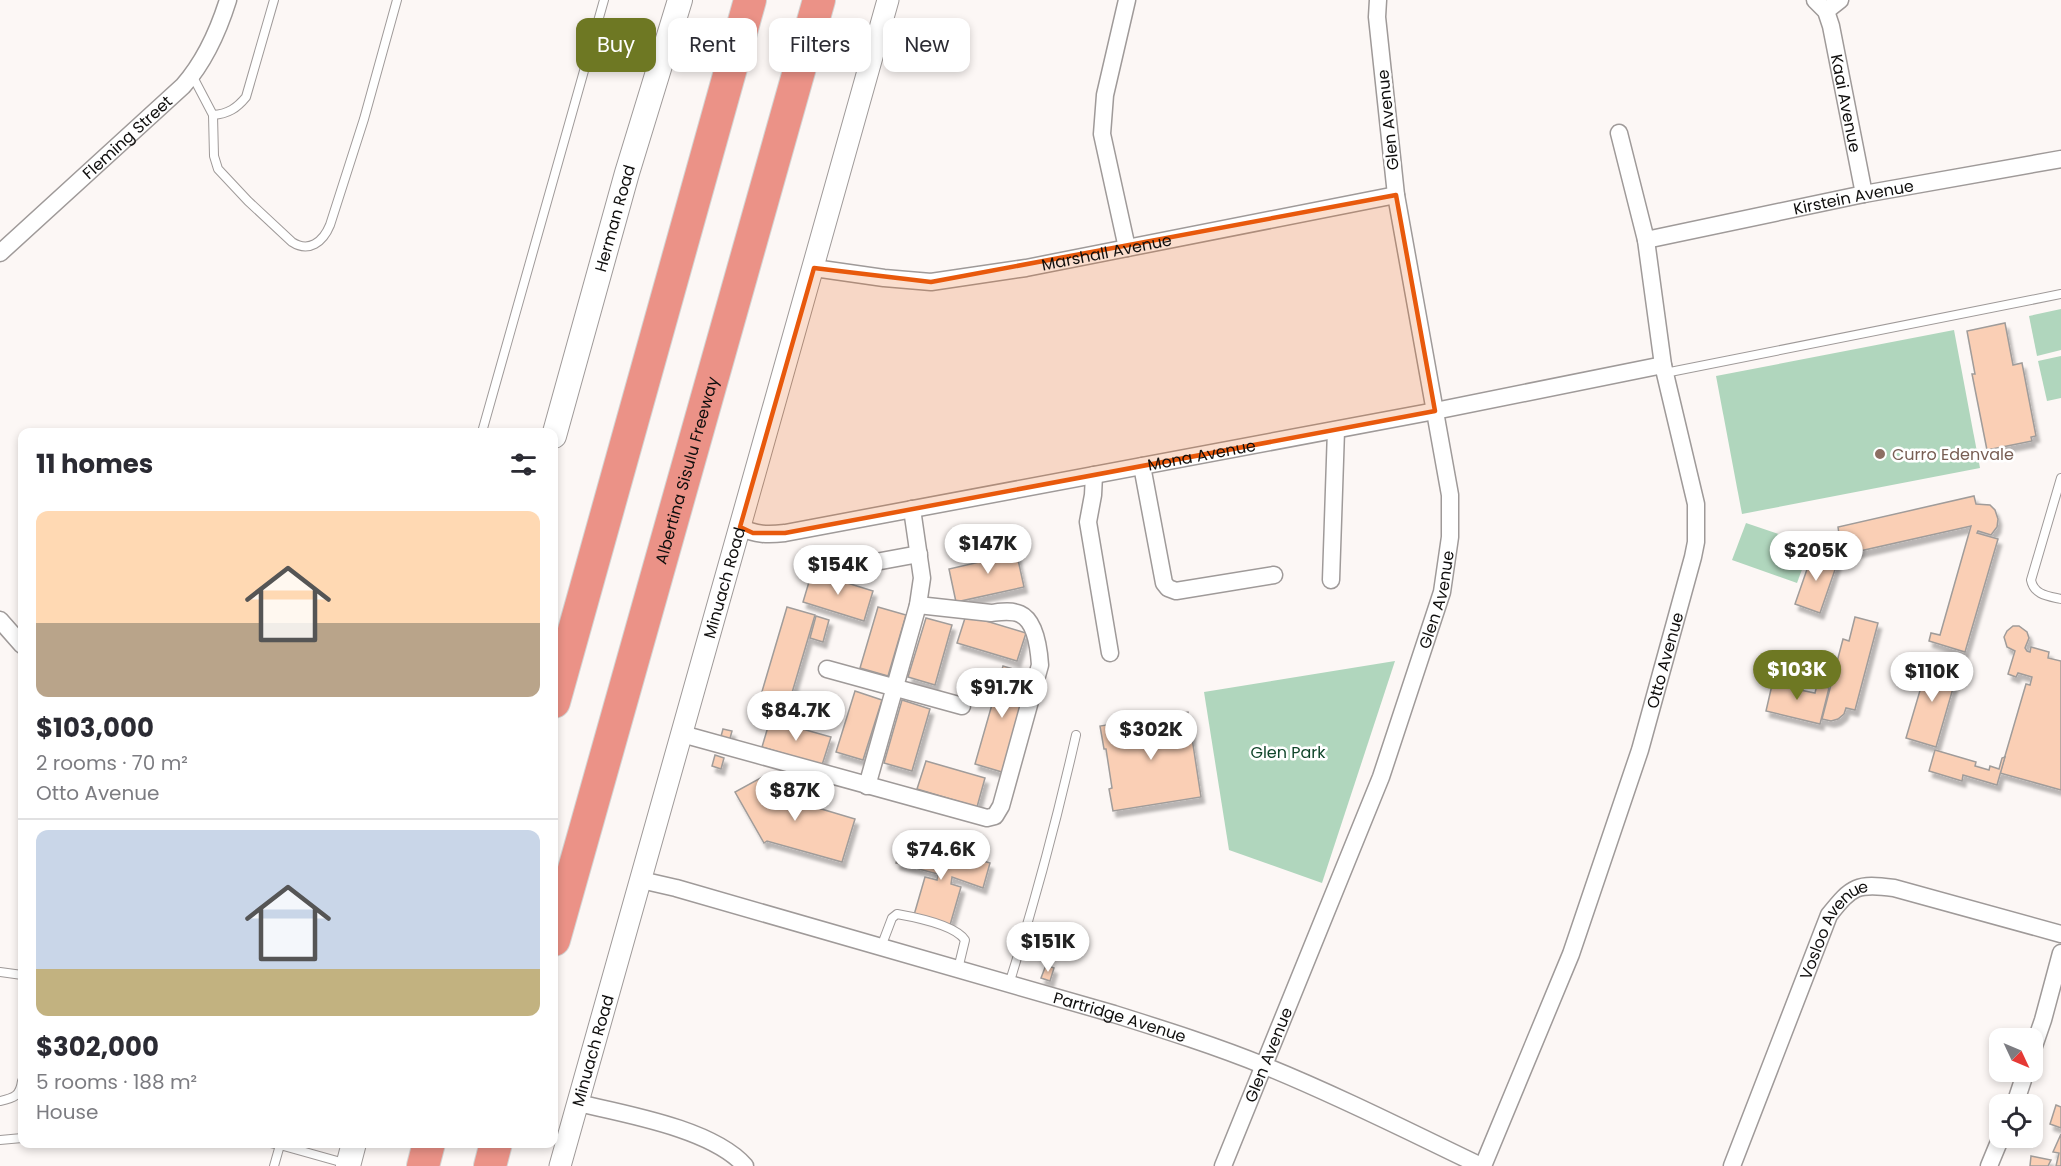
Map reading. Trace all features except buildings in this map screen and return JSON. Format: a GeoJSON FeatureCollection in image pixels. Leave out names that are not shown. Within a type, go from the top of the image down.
{"type":"FeatureCollection","features":[{"type":"Feature","properties":{"kind":"highway"},"geometry":{"type":"LineString","coordinates":[[558,688],[750,0]]}},
{"type":"Feature","properties":{"kind":"highway","name":"Albertina Sisulu Freeway"},"geometry":{"type":"LineString","coordinates":[[558,926],[819,0]]}},
{"type":"Feature","properties":{"kind":"highway"},"geometry":{"type":"LineString","coordinates":[[423,1166],[428,1148]]}},
{"type":"Feature","properties":{"kind":"highway"},"geometry":{"type":"LineString","coordinates":[[490,1166],[495,1148]]}},
{"type":"Feature","properties":{"kind":"main road","name":"Herman Road"},"geometry":{"type":"LineString","coordinates":[[556,428],[627,173],[680,0]]}},
{"type":"Feature","properties":{"kind":"street","name":"Fleming Street"},"geometry":{"type":"LineString","coordinates":[[0,253],[192,75],[212,43],[228,0]]}},
{"type":"Feature","properties":{"kind":"street","name":"Minuach Road"},"geometry":{"type":"LineString","coordinates":[[560,1166],[888,0]]}},
{"type":"Feature","properties":{"kind":"street"},"geometry":{"type":"LineString","coordinates":[[1126,248],[1102,134],[1105,95],[1127,0]]}},
{"type":"Feature","properties":{"kind":"street","name":"Glen Avenue"},"geometry":{"type":"LineString","coordinates":[[1223,1166],[1381,777],[1442,592],[1450,537],[1450,495],[1396,195],[1377,18],[1378,0]]}},
{"type":"Feature","properties":{"kind":"street"},"geometry":{"type":"LineString","coordinates":[[1820,6],[1840,0]]}},
{"type":"Feature","properties":{"kind":"street","name":"Kaai Avenue"},"geometry":{"type":"LineString","coordinates":[[1820,6],[1831,26],[1864,194]]}},
{"type":"Feature","properties":{"kind":"street","name":"Otto Avenue"},"geometry":{"type":"LineString","coordinates":[[1482,1166],[1574,942],[1640,750],[1694,557],[1696,542],[1696,504],[1664,369],[1646,240],[1619,134]]}},
{"type":"Feature","properties":{"kind":"street","name":"Kirstein Avenue"},"geometry":{"type":"LineString","coordinates":[[1646,240],[1864,194],[2061,159]]}},
{"type":"Feature","properties":{"kind":"street","name":"Marshall Avenue"},"geometry":{"type":"LineString","coordinates":[[814,268],[931,282],[1026,268],[1396,195]]}},
{"type":"Feature","properties":{"kind":"street","name":"Mona Avenue"},"geometry":{"type":"LineString","coordinates":[[740,527],[753,533],[773,534],[1664,369]]}},
{"type":"Feature","properties":{"kind":"street"},"geometry":{"type":"LineString","coordinates":[[1330,580],[1336,430]]}},
{"type":"Feature","properties":{"kind":"street"},"geometry":{"type":"LineString","coordinates":[[1142,466],[1164,583],[1168,588],[1176,591],[1274,574]]}},
{"type":"Feature","properties":{"kind":"street"},"geometry":{"type":"LineString","coordinates":[[1094,475],[1088,522],[1110,653]]}},
{"type":"Feature","properties":{"kind":"street"},"geometry":{"type":"LineString","coordinates":[[867,786],[918,605],[922,578],[912,509]]}},
{"type":"Feature","properties":{"kind":"street"},"geometry":{"type":"LineString","coordinates":[[843,568],[919,554]]}},
{"type":"Feature","properties":{"kind":"street"},"geometry":{"type":"LineString","coordinates":[[682,734],[987,818],[995,816],[1001,806],[1040,665],[1031,626],[1022,615],[1002,611],[991,613],[918,605]]}},
{"type":"Feature","properties":{"kind":"street"},"geometry":{"type":"LineString","coordinates":[[0,620],[18,640]]}},
{"type":"Feature","properties":{"kind":"street"},"geometry":{"type":"LineString","coordinates":[[826,669],[962,706]]}},
{"type":"Feature","properties":{"kind":"street","name":"Partridge Avenue"},"geometry":{"type":"LineString","coordinates":[[641,880],[676,888],[1180,1034],[1265,1066],[1482,1166]]}},
{"type":"Feature","properties":{"kind":"street","name":"Vosloo Avenue"},"geometry":{"type":"LineString","coordinates":[[1732,1166],[1829,915],[1839,902],[1855,889],[1869,885],[1894,888],[2061,934]]}},
{"type":"Feature","properties":{"kind":"street"},"geometry":{"type":"LineString","coordinates":[[2040,1028],[2061,954]]}},
{"type":"Feature","properties":{"kind":"street"},"geometry":{"type":"LineString","coordinates":[[578,1103],[639,1117],[704,1138],[731,1152],[745,1166]]}},
{"type":"Feature","properties":{"kind":"street"},"geometry":{"type":"LineString","coordinates":[[1989,1166],[1996,1148]]}},
{"type":"Feature","properties":{"kind":"lane"},"geometry":{"type":"LineString","coordinates":[[213,115],[227,113],[246,97],[274,0]]}},
{"type":"Feature","properties":{"kind":"lane"},"geometry":{"type":"LineString","coordinates":[[192,75],[213,115],[214,156],[218,170],[292,242],[303,248],[314,244],[326,234],[330,225],[364,119],[398,0]]}},
{"type":"Feature","properties":{"kind":"lane"},"geometry":{"type":"LineString","coordinates":[[483,428],[604,0]]}},
{"type":"Feature","properties":{"kind":"lane"},"geometry":{"type":"LineString","coordinates":[[1664,369],[2061,294]]}},
{"type":"Feature","properties":{"kind":"lane"},"geometry":{"type":"LineString","coordinates":[[2061,477],[2031,580],[2032,585],[2040,594],[2061,599]]}},
{"type":"Feature","properties":{"kind":"lane"},"geometry":{"type":"LineString","coordinates":[[1009,984],[1046,857],[1076,735]]}},
{"type":"Feature","properties":{"kind":"lane"},"geometry":{"type":"LineString","coordinates":[[881,947],[892,918],[897,914],[947,927],[963,935],[965,939],[958,969]]}},
{"type":"Feature","properties":{"kind":"lane"},"geometry":{"type":"LineString","coordinates":[[0,972],[18,974]]}},
{"type":"Feature","properties":{"kind":"lane"},"geometry":{"type":"LineString","coordinates":[[0,1101],[18,1093]]}},
{"type":"Feature","properties":{"kind":"lane"},"geometry":{"type":"LineString","coordinates":[[0,1140],[18,1138]]}},
{"type":"Feature","properties":{"kind":"lane"},"geometry":{"type":"LineString","coordinates":[[274,1166],[276,1148]]}},
{"type":"Feature","properties":{"kind":"lane"},"geometry":{"type":"LineString","coordinates":[[297,1148],[350,1158]]}},
{"type":"Feature","properties":{"kind":"highlighted area"},"geometry":{"type":"Polygon","coordinates":[[[1396,195],[1435,411],[785,533],[753,533],[740,527],[814,268],[931,282],[1396,195]]]}},
{"type":"Feature","properties":{"kind":"green space"},"geometry":{"type":"Polygon","coordinates":[[[2061,309],[2061,350],[2037,356],[2029,316],[2061,309]]]}},
{"type":"Feature","properties":{"kind":"green space"},"geometry":{"type":"Polygon","coordinates":[[[1954,330],[1980,468],[1742,514],[1716,376],[1954,330]]]}},
{"type":"Feature","properties":{"kind":"green space"},"geometry":{"type":"Polygon","coordinates":[[[2061,356],[2061,398],[2047,401],[2038,361],[2061,356]]]}},
{"type":"Feature","properties":{"kind":"green space"},"geometry":{"type":"Polygon","coordinates":[[[1746,523],[1811,545],[1797,583],[1732,560],[1746,523]]]}},
{"type":"Feature","properties":{"kind":"green space","name":"Glen Park"},"geometry":{"type":"Polygon","coordinates":[[[1395,661],[1322,883],[1229,850],[1204,692],[1395,661]]]}},
{"type":"Feature","properties":{"kind":"place","name":"Curro Edenvale"},"geometry":{"type":"Point","coordinates":[1880,454]}}]}
